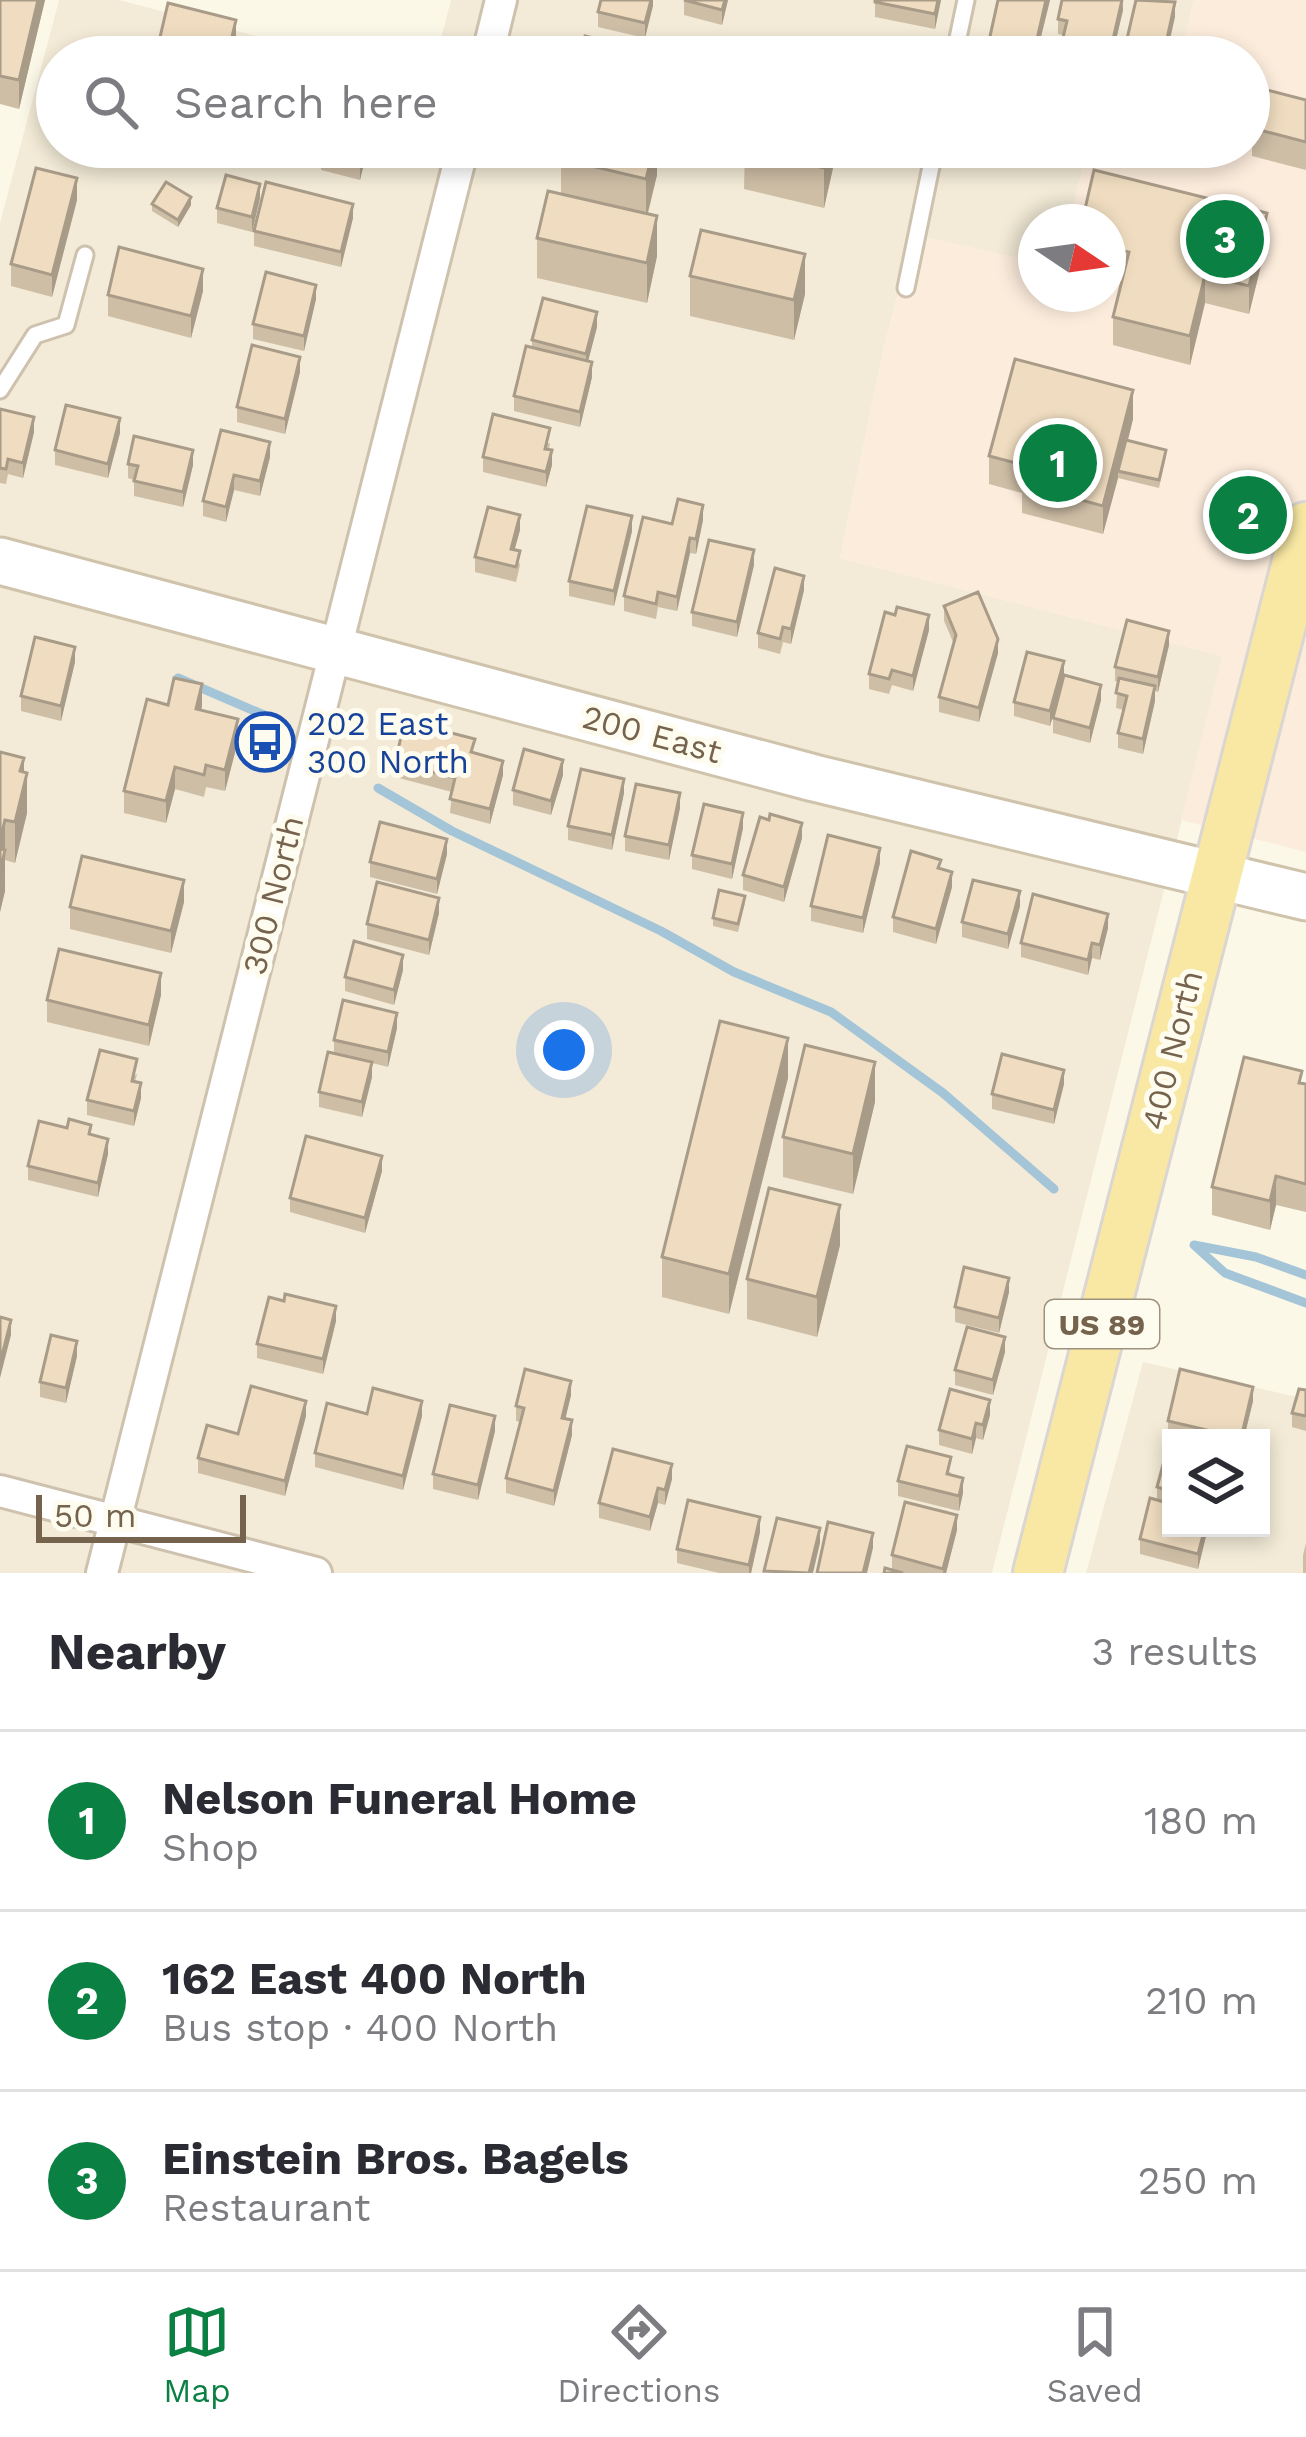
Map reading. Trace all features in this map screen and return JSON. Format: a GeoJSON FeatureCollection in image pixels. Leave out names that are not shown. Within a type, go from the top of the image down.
{"type":"FeatureCollection","features":[{"type":"Feature","properties":{"kind":"main road","name":"400 North"},"geometry":{"type":"LineString","coordinates":[[1038,1573],[1306,527]]}},
{"type":"Feature","properties":{"kind":"street"},"geometry":{"type":"LineString","coordinates":[[492,36],[501,0]]}},
{"type":"Feature","properties":{"kind":"street","name":"300 North"},"geometry":{"type":"LineString","coordinates":[[102,1573],[458,168]]}},
{"type":"Feature","properties":{"kind":"street","name":"200 East"},"geometry":{"type":"LineString","coordinates":[[2,569],[334,650],[814,778],[1306,897]]}},
{"type":"Feature","properties":{"kind":"street"},"geometry":{"type":"LineString","coordinates":[[0,1491],[316,1573]]}},
{"type":"Feature","properties":{"kind":"lane"},"geometry":{"type":"LineString","coordinates":[[958,36],[966,0]]}},
{"type":"Feature","properties":{"kind":"lane"},"geometry":{"type":"LineString","coordinates":[[907,288],[931,168]]}},
{"type":"Feature","properties":{"kind":"lane"},"geometry":{"type":"LineString","coordinates":[[0,390],[35,335],[66,326],[85,254]]}},
{"type":"Feature","properties":{"kind":"shaded area"},"geometry":{"type":"Polygon","coordinates":[[[59,0],[119,0],[256,36],[49,36],[59,0]]]}},
{"type":"Feature","properties":{"kind":"shaded area"},"geometry":{"type":"Polygon","coordinates":[[[451,0],[1194,0],[1185,36],[442,36],[451,0]]]}},
{"type":"Feature","properties":{"kind":"shaded area"},"geometry":{"type":"Polygon","coordinates":[[[1194,0],[1306,0],[1306,852],[1181,820],[1222,656],[840,558],[913,234],[1018,258],[1018,312],[1126,312],[1126,204],[1074,204],[1083,168],[1270,168],[1270,36],[1185,36],[1194,0]]]}},
{"type":"Feature","properties":{"kind":"shaded area"},"geometry":{"type":"Polygon","coordinates":[[[36,87],[36,168],[1083,168],[1074,204],[1018,204],[1018,258],[913,235],[883,351],[840,558],[1223,656],[992,1573],[0,1573],[0,223],[36,87]]]}},
{"type":"Feature","properties":{"kind":"shaded area"},"geometry":{"type":"Polygon","coordinates":[[[1143,1362],[1306,1399],[1306,1573],[1086,1573],[1143,1362]]]}},
{"type":"Feature","properties":{"kind":"building"},"geometry":{"type":"Polygon","coordinates":[[[0,0],[38,0],[19,80],[0,76],[0,0]]]}},
{"type":"Feature","properties":{"kind":"building"},"geometry":{"type":"Polygon","coordinates":[[[601,0],[651,0],[645,23],[598,12],[601,0]]]}},
{"type":"Feature","properties":{"kind":"building"},"geometry":{"type":"Polygon","coordinates":[[[684,0],[725,0],[722,10],[684,0]]]}},
{"type":"Feature","properties":{"kind":"building"},"geometry":{"type":"Polygon","coordinates":[[[875,0],[938,0],[935,14],[875,0]]]}},
{"type":"Feature","properties":{"kind":"building"},"geometry":{"type":"Polygon","coordinates":[[[998,0],[1046,0],[1038,36],[990,36],[998,0]]]}},
{"type":"Feature","properties":{"kind":"building"},"geometry":{"type":"Polygon","coordinates":[[[1062,0],[1122,0],[1114,36],[1063,36],[1067,21],[1058,19],[1062,0]]]}},
{"type":"Feature","properties":{"kind":"building"},"geometry":{"type":"Polygon","coordinates":[[[1136,0],[1175,2],[1168,36],[1128,36],[1136,0]]]}},
{"type":"Feature","properties":{"kind":"building"},"geometry":{"type":"Polygon","coordinates":[[[168,3],[236,20],[232,36],[160,36],[168,3]]]}},
{"type":"Feature","properties":{"kind":"building"},"geometry":{"type":"Polygon","coordinates":[[[1270,91],[1306,100],[1306,142],[1270,133],[1270,91]]]}},
{"type":"Feature","properties":{"kind":"building"},"geometry":{"type":"Polygon","coordinates":[[[36,168],[77,178],[52,275],[11,264],[36,168]]]}},
{"type":"Feature","properties":{"kind":"building"},"geometry":{"type":"Polygon","coordinates":[[[599,168],[649,168],[646,179],[599,168]]]}},
{"type":"Feature","properties":{"kind":"building"},"geometry":{"type":"Polygon","coordinates":[[[1094,170],[1267,213],[1249,286],[1205,275],[1190,336],[1113,317],[1114,312],[1126,312],[1126,204],[1086,204],[1094,170]]]}},
{"type":"Feature","properties":{"kind":"building"},"geometry":{"type":"Polygon","coordinates":[[[226,175],[260,184],[252,217],[217,208],[226,175]]]}},
{"type":"Feature","properties":{"kind":"building"},"geometry":{"type":"Polygon","coordinates":[[[166,182],[191,197],[178,220],[152,204],[166,182]]]}},
{"type":"Feature","properties":{"kind":"building"},"geometry":{"type":"Polygon","coordinates":[[[266,182],[353,204],[341,252],[254,231],[266,182]]]}},
{"type":"Feature","properties":{"kind":"building"},"geometry":{"type":"Polygon","coordinates":[[[548,191],[657,216],[647,263],[537,238],[548,191]]]}},
{"type":"Feature","properties":{"kind":"building"},"geometry":{"type":"Polygon","coordinates":[[[701,230],[805,254],[794,300],[690,276],[701,230]]]}},
{"type":"Feature","properties":{"kind":"building"},"geometry":{"type":"Polygon","coordinates":[[[119,247],[203,269],[191,316],[108,295],[119,247]]]}},
{"type":"Feature","properties":{"kind":"building"},"geometry":{"type":"Polygon","coordinates":[[[266,272],[316,285],[304,336],[253,324],[266,272]]]}},
{"type":"Feature","properties":{"kind":"building"},"geometry":{"type":"Polygon","coordinates":[[[543,298],[597,312],[586,354],[532,340],[543,298]]]}},
{"type":"Feature","properties":{"kind":"building"},"geometry":{"type":"Polygon","coordinates":[[[252,345],[300,357],[285,419],[237,407],[252,345]]]}},
{"type":"Feature","properties":{"kind":"building"},"geometry":{"type":"Polygon","coordinates":[[[526,346],[592,362],[580,412],[514,396],[526,346]]]}},
{"type":"Feature","properties":{"kind":"building"},"geometry":{"type":"Polygon","coordinates":[[[1015,359],[1133,390],[1103,506],[1022,484],[1027,466],[989,456],[1015,359]]]}},
{"type":"Feature","properties":{"kind":"building"},"geometry":{"type":"Polygon","coordinates":[[[66,405],[120,418],[108,464],[55,450],[66,405]]]}},
{"type":"Feature","properties":{"kind":"building"},"geometry":{"type":"Polygon","coordinates":[[[0,409],[34,417],[23,463],[8,459],[6,469],[0,468],[0,409]]]}},
{"type":"Feature","properties":{"kind":"building"},"geometry":{"type":"Polygon","coordinates":[[[493,414],[550,428],[545,449],[552,450],[546,472],[483,457],[493,414]]]}},
{"type":"Feature","properties":{"kind":"building"},"geometry":{"type":"Polygon","coordinates":[[[221,430],[270,442],[260,481],[234,475],[226,507],[203,501],[221,430]]]}},
{"type":"Feature","properties":{"kind":"building"},"geometry":{"type":"Polygon","coordinates":[[[134,436],[193,450],[183,492],[134,481],[138,466],[128,464],[134,436]]]}},
{"type":"Feature","properties":{"kind":"building"},"geometry":{"type":"Polygon","coordinates":[[[1126,440],[1166,450],[1159,480],[1118,471],[1126,440]]]}},
{"type":"Feature","properties":{"kind":"building"},"geometry":{"type":"Polygon","coordinates":[[[678,499],[703,505],[677,597],[658,592],[656,604],[624,596],[643,517],[672,524],[678,499]]]}},
{"type":"Feature","properties":{"kind":"building"},"geometry":{"type":"Polygon","coordinates":[[[587,506],[632,516],[614,591],[569,581],[587,506]]]}},
{"type":"Feature","properties":{"kind":"building"},"geometry":{"type":"Polygon","coordinates":[[[488,507],[520,515],[511,549],[520,551],[516,567],[475,557],[488,507]]]}},
{"type":"Feature","properties":{"kind":"building"},"geometry":{"type":"Polygon","coordinates":[[[709,540],[754,550],[737,622],[692,612],[709,540]]]}},
{"type":"Feature","properties":{"kind":"building"},"geometry":{"type":"Polygon","coordinates":[[[775,568],[804,576],[791,629],[783,627],[780,639],[758,633],[775,568]]]}},
{"type":"Feature","properties":{"kind":"building"},"geometry":{"type":"Polygon","coordinates":[[[978,592],[998,639],[979,708],[939,697],[956,635],[944,606],[978,592]]]}},
{"type":"Feature","properties":{"kind":"building"},"geometry":{"type":"Polygon","coordinates":[[[897,607],[929,615],[913,676],[892,670],[889,679],[869,674],[885,612],[895,615],[897,607]]]}},
{"type":"Feature","properties":{"kind":"building"},"geometry":{"type":"Polygon","coordinates":[[[1127,620],[1169,631],[1158,677],[1115,667],[1127,620]]]}},
{"type":"Feature","properties":{"kind":"building"},"geometry":{"type":"Polygon","coordinates":[[[35,637],[75,647],[61,706],[21,696],[35,637]]]}},
{"type":"Feature","properties":{"kind":"building"},"geometry":{"type":"Polygon","coordinates":[[[1027,652],[1064,661],[1050,711],[1014,702],[1027,652]]]}},
{"type":"Feature","properties":{"kind":"building"},"geometry":{"type":"Polygon","coordinates":[[[1064,675],[1101,685],[1090,728],[1053,718],[1064,675]]]}},
{"type":"Feature","properties":{"kind":"building"},"geometry":{"type":"Polygon","coordinates":[[[174,678],[202,684],[196,709],[238,719],[225,770],[206,765],[204,775],[175,767],[166,801],[124,791],[147,699],[168,705],[174,678]]]}},
{"type":"Feature","properties":{"kind":"building"},"geometry":{"type":"Polygon","coordinates":[[[1119,678],[1155,686],[1143,739],[1118,733],[1127,696],[1116,693],[1119,678]]]}},
{"type":"Feature","properties":{"kind":"building"},"geometry":{"type":"Polygon","coordinates":[[[405,721],[475,739],[471,752],[503,761],[490,809],[450,799],[455,778],[395,762],[405,721]]]}},
{"type":"Feature","properties":{"kind":"building"},"geometry":{"type":"Polygon","coordinates":[[[524,749],[563,760],[551,801],[513,790],[524,749]]]}},
{"type":"Feature","properties":{"kind":"building"},"geometry":{"type":"Polygon","coordinates":[[[0,752],[24,758],[20,771],[27,773],[15,822],[5,820],[0,840],[0,752]]]}},
{"type":"Feature","properties":{"kind":"building"},"geometry":{"type":"Polygon","coordinates":[[[581,769],[624,779],[612,835],[568,826],[581,769]]]}},
{"type":"Feature","properties":{"kind":"building"},"geometry":{"type":"Polygon","coordinates":[[[636,784],[680,793],[669,845],[625,836],[636,784]]]}},
{"type":"Feature","properties":{"kind":"building"},"geometry":{"type":"Polygon","coordinates":[[[704,804],[743,813],[732,864],[692,855],[704,804]]]}},
{"type":"Feature","properties":{"kind":"building"},"geometry":{"type":"Polygon","coordinates":[[[770,814],[802,823],[784,887],[743,875],[760,817],[769,820],[770,814]]]}},
{"type":"Feature","properties":{"kind":"building"},"geometry":{"type":"Polygon","coordinates":[[[380,822],[447,839],[437,879],[370,862],[380,822]]]}},
{"type":"Feature","properties":{"kind":"building"},"geometry":{"type":"Polygon","coordinates":[[[828,835],[880,848],[863,918],[811,906],[828,835]]]}},
{"type":"Feature","properties":{"kind":"building"},"geometry":{"type":"Polygon","coordinates":[[[911,851],[941,860],[938,868],[952,872],[936,929],[893,917],[911,851]]]}},
{"type":"Feature","properties":{"kind":"building"},"geometry":{"type":"Polygon","coordinates":[[[82,856],[184,880],[171,931],[70,907],[82,856]]]}},
{"type":"Feature","properties":{"kind":"building"},"geometry":{"type":"Polygon","coordinates":[[[973,880],[1020,891],[1008,934],[962,922],[973,880]]]}},
{"type":"Feature","properties":{"kind":"building"},"geometry":{"type":"Polygon","coordinates":[[[377,882],[439,898],[429,940],[367,924],[377,882]]]}},
{"type":"Feature","properties":{"kind":"building"},"geometry":{"type":"Polygon","coordinates":[[[719,890],[745,896],[738,924],[713,918],[719,890]]]}},
{"type":"Feature","properties":{"kind":"building"},"geometry":{"type":"Polygon","coordinates":[[[1033,894],[1108,914],[1100,945],[1092,943],[1088,960],[1021,943],[1033,894]]]}},
{"type":"Feature","properties":{"kind":"building"},"geometry":{"type":"Polygon","coordinates":[[[354,941],[403,955],[394,990],[345,977],[354,941]]]}},
{"type":"Feature","properties":{"kind":"building"},"geometry":{"type":"Polygon","coordinates":[[[59,949],[161,973],[149,1025],[47,1000],[59,949]]]}},
{"type":"Feature","properties":{"kind":"building"},"geometry":{"type":"Polygon","coordinates":[[[343,1000],[397,1013],[388,1052],[334,1040],[343,1000]]]}},
{"type":"Feature","properties":{"kind":"building"},"geometry":{"type":"Polygon","coordinates":[[[720,1021],[788,1038],[729,1274],[662,1257],[720,1021]]]}},
{"type":"Feature","properties":{"kind":"building"},"geometry":{"type":"Polygon","coordinates":[[[805,1045],[875,1062],[853,1154],[783,1137],[805,1045]]]}},
{"type":"Feature","properties":{"kind":"building"},"geometry":{"type":"Polygon","coordinates":[[[100,1050],[137,1059],[132,1081],[141,1083],[134,1111],[87,1100],[100,1050]]]}},
{"type":"Feature","properties":{"kind":"building"},"geometry":{"type":"Polygon","coordinates":[[[328,1052],[372,1062],[362,1102],[319,1092],[328,1052]]]}},
{"type":"Feature","properties":{"kind":"building"},"geometry":{"type":"Polygon","coordinates":[[[1002,1054],[1064,1070],[1054,1110],[992,1094],[1002,1054]]]}},
{"type":"Feature","properties":{"kind":"building"},"geometry":{"type":"Polygon","coordinates":[[[1244,1057],[1302,1071],[1299,1083],[1306,1084],[1306,1184],[1276,1176],[1270,1201],[1212,1187],[1244,1057]]]}},
{"type":"Feature","properties":{"kind":"building"},"geometry":{"type":"Polygon","coordinates":[[[69,1119],[91,1125],[89,1134],[108,1139],[98,1183],[28,1166],[39,1121],[67,1128],[69,1119]]]}},
{"type":"Feature","properties":{"kind":"building"},"geometry":{"type":"Polygon","coordinates":[[[306,1136],[382,1156],[365,1218],[290,1198],[306,1136]]]}},
{"type":"Feature","properties":{"kind":"building"},"geometry":{"type":"Polygon","coordinates":[[[769,1188],[840,1205],[817,1297],[747,1279],[769,1188]]]}},
{"type":"Feature","properties":{"kind":"building"},"geometry":{"type":"Polygon","coordinates":[[[964,1267],[1009,1278],[999,1318],[955,1307],[964,1267]]]}},
{"type":"Feature","properties":{"kind":"building"},"geometry":{"type":"Polygon","coordinates":[[[285,1294],[336,1306],[323,1359],[257,1344],[269,1297],[284,1301],[285,1294]]]}},
{"type":"Feature","properties":{"kind":"building"},"geometry":{"type":"Polygon","coordinates":[[[0,1317],[11,1320],[0,1363],[0,1317]]]}},
{"type":"Feature","properties":{"kind":"building"},"geometry":{"type":"Polygon","coordinates":[[[967,1327],[1005,1337],[993,1380],[955,1370],[967,1327]]]}},
{"type":"Feature","properties":{"kind":"building"},"geometry":{"type":"Polygon","coordinates":[[[51,1335],[77,1341],[66,1388],[40,1382],[51,1335]]]}},
{"type":"Feature","properties":{"kind":"building"},"geometry":{"type":"Polygon","coordinates":[[[525,1369],[571,1381],[562,1418],[572,1420],[554,1491],[506,1478],[524,1408],[516,1406],[525,1369]]]}},
{"type":"Feature","properties":{"kind":"building"},"geometry":{"type":"Polygon","coordinates":[[[1180,1369],[1253,1387],[1243,1429],[1202,1429],[1168,1421],[1180,1369]]]}},
{"type":"Feature","properties":{"kind":"building"},"geometry":{"type":"Polygon","coordinates":[[[251,1386],[306,1401],[285,1481],[198,1458],[207,1425],[238,1434],[251,1386]]]}},
{"type":"Feature","properties":{"kind":"building"},"geometry":{"type":"Polygon","coordinates":[[[373,1388],[422,1401],[403,1476],[315,1453],[327,1403],[367,1414],[373,1388]]]}},
{"type":"Feature","properties":{"kind":"building"},"geometry":{"type":"Polygon","coordinates":[[[950,1389],[990,1400],[983,1425],[976,1423],[972,1439],[939,1430],[950,1389]]]}},
{"type":"Feature","properties":{"kind":"building"},"geometry":{"type":"Polygon","coordinates":[[[1299,1389],[1306,1390],[1306,1416],[1292,1413],[1299,1389]]]}},
{"type":"Feature","properties":{"kind":"building"},"geometry":{"type":"Polygon","coordinates":[[[450,1405],[495,1416],[478,1485],[433,1474],[450,1405]]]}},
{"type":"Feature","properties":{"kind":"building"},"geometry":{"type":"Polygon","coordinates":[[[907,1446],[951,1457],[947,1474],[963,1478],[959,1496],[898,1481],[907,1446]]]}},
{"type":"Feature","properties":{"kind":"building"},"geometry":{"type":"Polygon","coordinates":[[[613,1449],[672,1464],[665,1490],[658,1488],[650,1517],[599,1503],[613,1449]]]}},
{"type":"Feature","properties":{"kind":"building"},"geometry":{"type":"Polygon","coordinates":[[[1150,1498],[1162,1501],[1162,1537],[1203,1537],[1198,1554],[1140,1539],[1150,1498]]]}},
{"type":"Feature","properties":{"kind":"building"},"geometry":{"type":"Polygon","coordinates":[[[688,1500],[760,1517],[749,1565],[677,1549],[688,1500]]]}},
{"type":"Feature","properties":{"kind":"building"},"geometry":{"type":"Polygon","coordinates":[[[905,1502],[957,1515],[943,1569],[892,1555],[905,1502]]]}},
{"type":"Feature","properties":{"kind":"building"},"geometry":{"type":"Polygon","coordinates":[[[777,1518],[820,1528],[809,1573],[764,1571],[777,1518]]]}},
{"type":"Feature","properties":{"kind":"building"},"geometry":{"type":"Polygon","coordinates":[[[828,1522],[873,1533],[863,1573],[817,1573],[828,1522]]]}},
{"type":"Feature","properties":{"kind":"waterway"},"geometry":{"type":"LineString","coordinates":[[178,678],[264,715]]}},
{"type":"Feature","properties":{"kind":"waterway"},"geometry":{"type":"LineString","coordinates":[[378,788],[452,831],[661,931],[734,972],[831,1012],[943,1093],[1054,1189]]}},
{"type":"Feature","properties":{"kind":"waterway"},"geometry":{"type":"LineString","coordinates":[[1194,1245],[1225,1273],[1306,1303]]}},
{"type":"Feature","properties":{"kind":"waterway"},"geometry":{"type":"LineString","coordinates":[[1194,1245],[1256,1257],[1306,1275]]}},
{"type":"Feature","properties":{"kind":"place","name":"Einstein Bros. Bagels"},"geometry":{"type":"Point","coordinates":[1225,239]}},
{"type":"Feature","properties":{"kind":"place","name":"Nelson Funeral Home"},"geometry":{"type":"Point","coordinates":[1058,463]}},
{"type":"Feature","properties":{"kind":"place","name":"162 East 400 North"},"geometry":{"type":"Point","coordinates":[1248,515]}},
{"type":"Feature","properties":{"kind":"place","name":"202 East 300 North"},"geometry":{"type":"Point","coordinates":[265,742]}}]}
